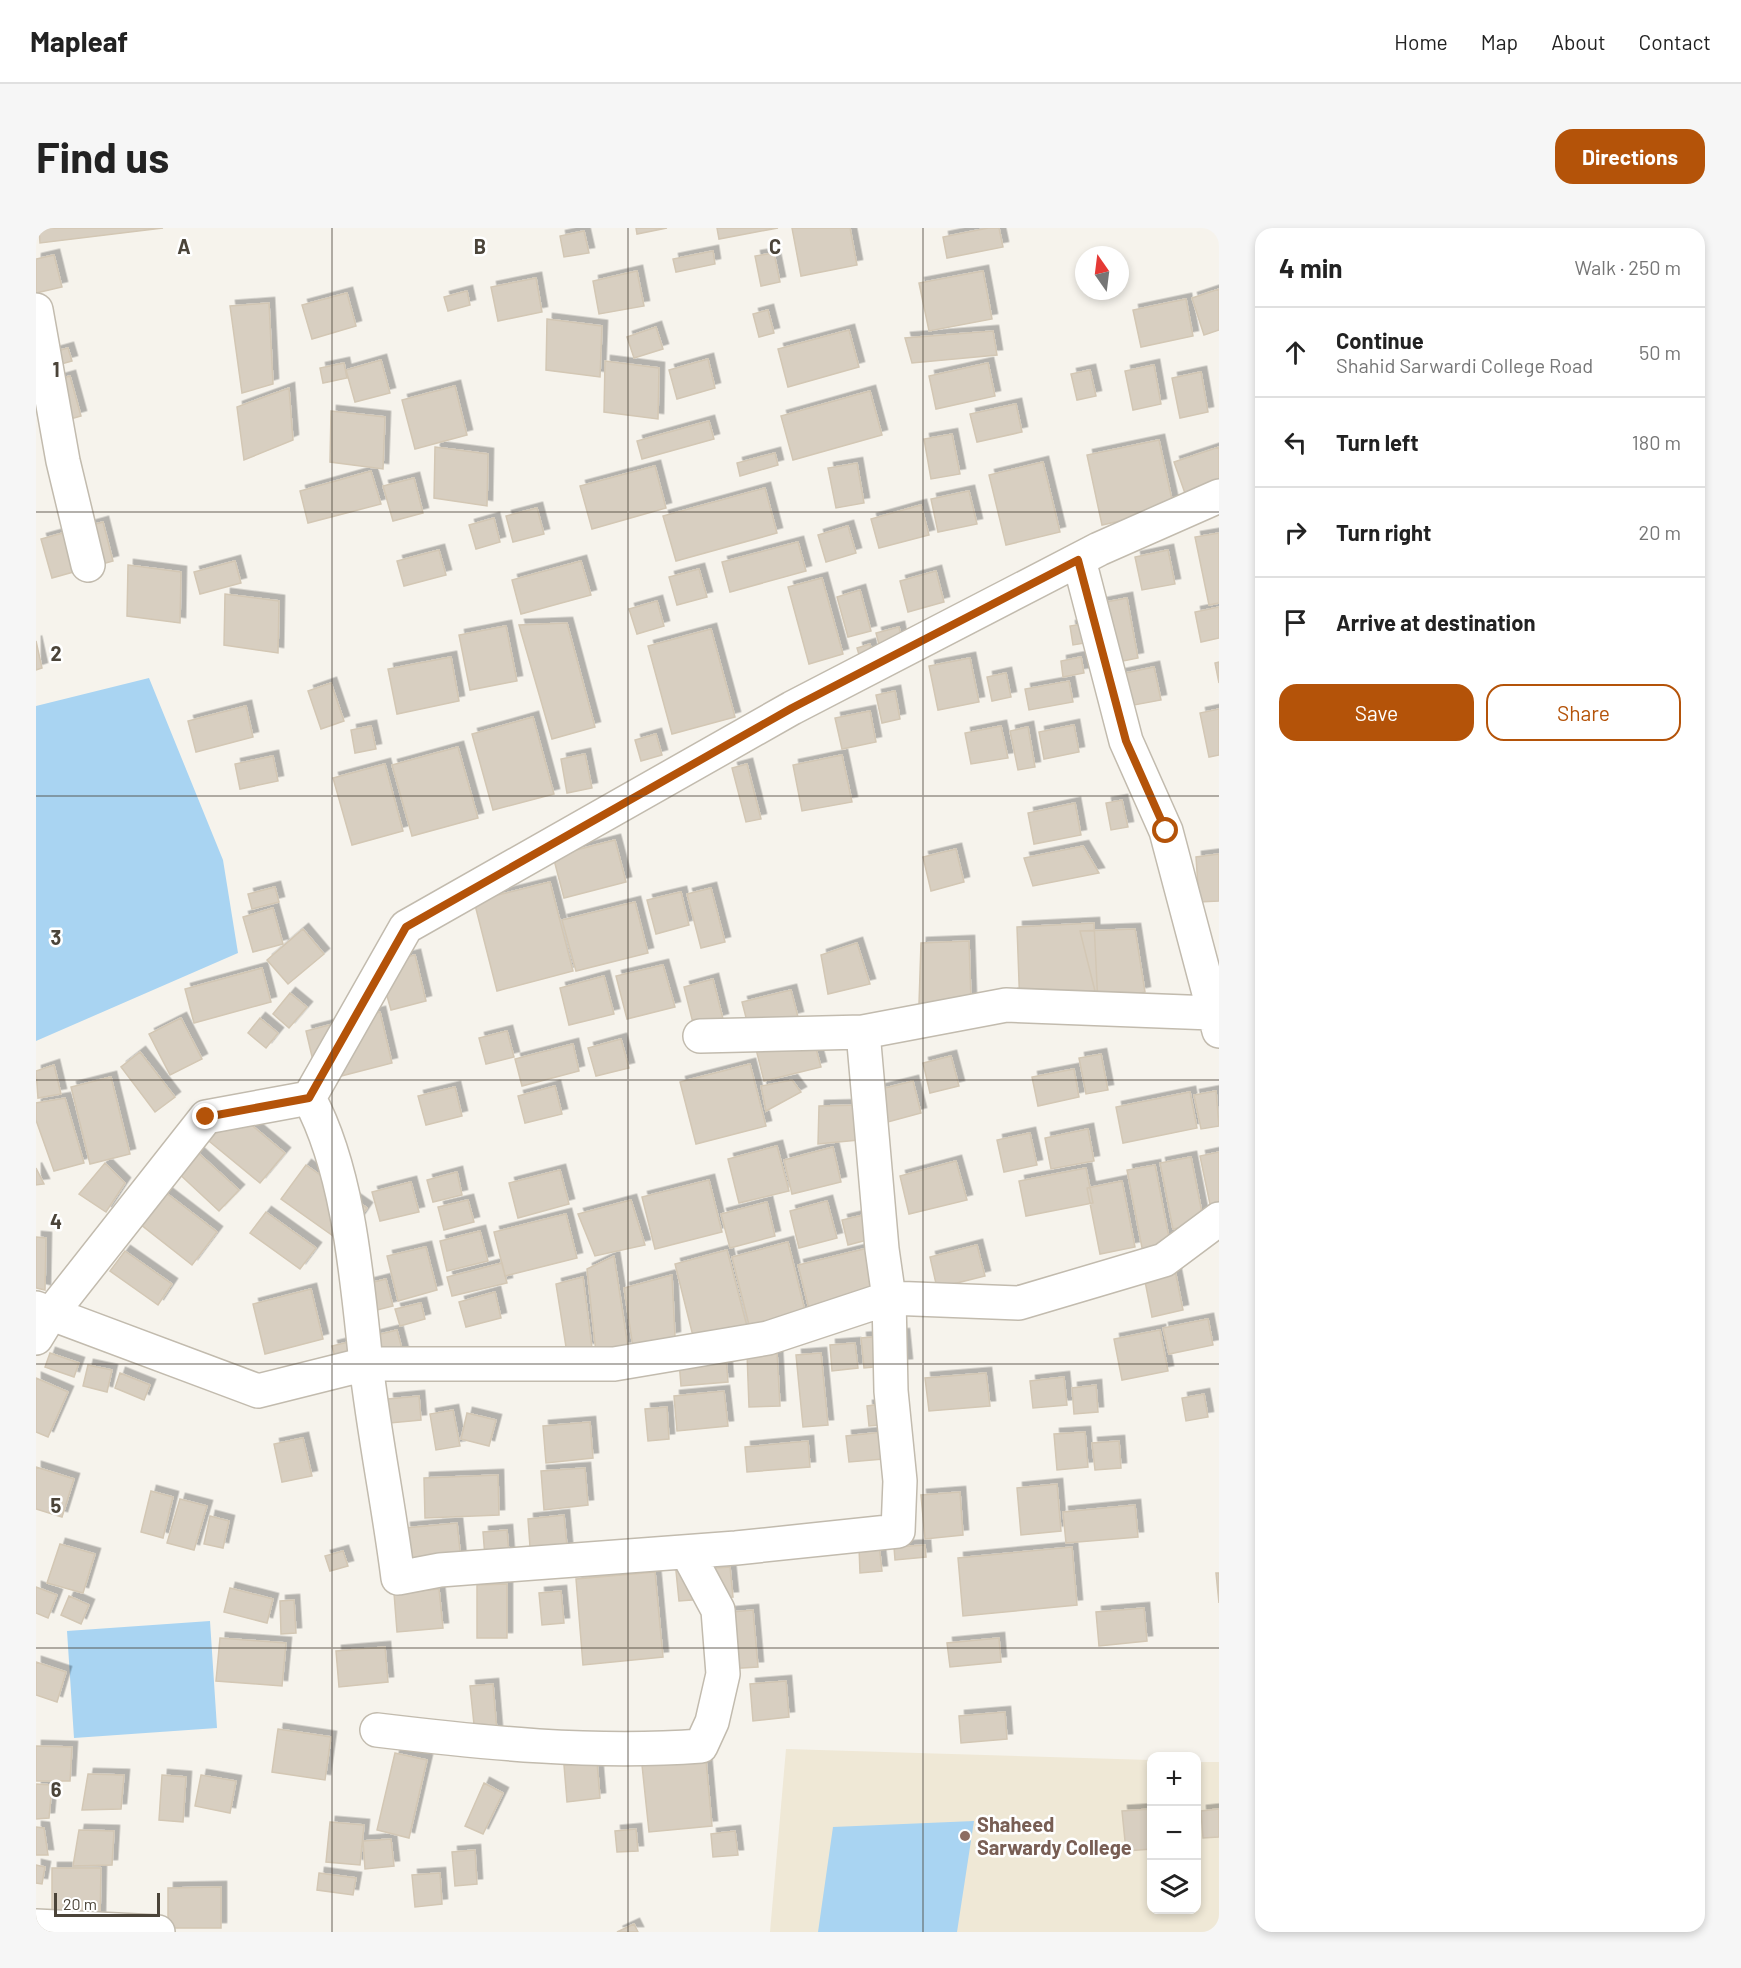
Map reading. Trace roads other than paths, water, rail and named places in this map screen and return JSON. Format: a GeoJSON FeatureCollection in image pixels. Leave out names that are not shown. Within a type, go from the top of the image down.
{"type":"FeatureCollection","features":[{"type":"Feature","properties":{"kind":"street"},"geometry":{"type":"LineString","coordinates":[[36,310],[63,461],[88,565]]}},
{"type":"Feature","properties":{"kind":"street"},"geometry":{"type":"LineString","coordinates":[[1219,496],[1078,560],[792,708],[406,927],[309,1098],[206,1117],[41,1320],[258,1391],[366,1364],[614,1364],[768,1338],[890,1298],[1019,1303],[1164,1260],[1219,1219]]}},
{"type":"Feature","properties":{"kind":"street"},"geometry":{"type":"LineString","coordinates":[[700,1036],[863,1032],[1006,1005],[1216,1022],[1166,831],[1126,741],[1078,560]]}},
{"type":"Feature","properties":{"kind":"street"},"geometry":{"type":"LineString","coordinates":[[309,1098],[322,1121],[341,1192],[360,1294],[378,1462],[398,1578],[440,1570],[687,1552],[898,1531],[900,1481],[891,1391],[890,1298],[882,1249],[863,1032]]}},
{"type":"Feature","properties":{"kind":"street"},"geometry":{"type":"LineString","coordinates":[[377,1730],[560,1749],[654,1750],[701,1746],[712,1722],[723,1674],[718,1610],[687,1552]]}},
{"type":"Feature","properties":{"kind":"street"},"geometry":{"type":"LineString","coordinates":[[36,1926],[158,1932]]}},
{"type":"Feature","properties":{"kind":"water"},"geometry":{"type":"Polygon","coordinates":[[[149,678],[223,860],[238,953],[36,1041],[36,706],[149,678]]]}},
{"type":"Feature","properties":{"kind":"water"},"geometry":{"type":"Polygon","coordinates":[[[210,1621],[217,1728],[74,1738],[67,1631],[210,1621]]]}},
{"type":"Feature","properties":{"kind":"water"},"geometry":{"type":"Polygon","coordinates":[[[974,1821],[957,1932],[818,1932],[833,1827],[974,1821]]]}},
{"type":"Feature","properties":{"kind":"place","name":"Shaheed Sarwardy College"},"geometry":{"type":"Point","coordinates":[965,1836]}}]}
